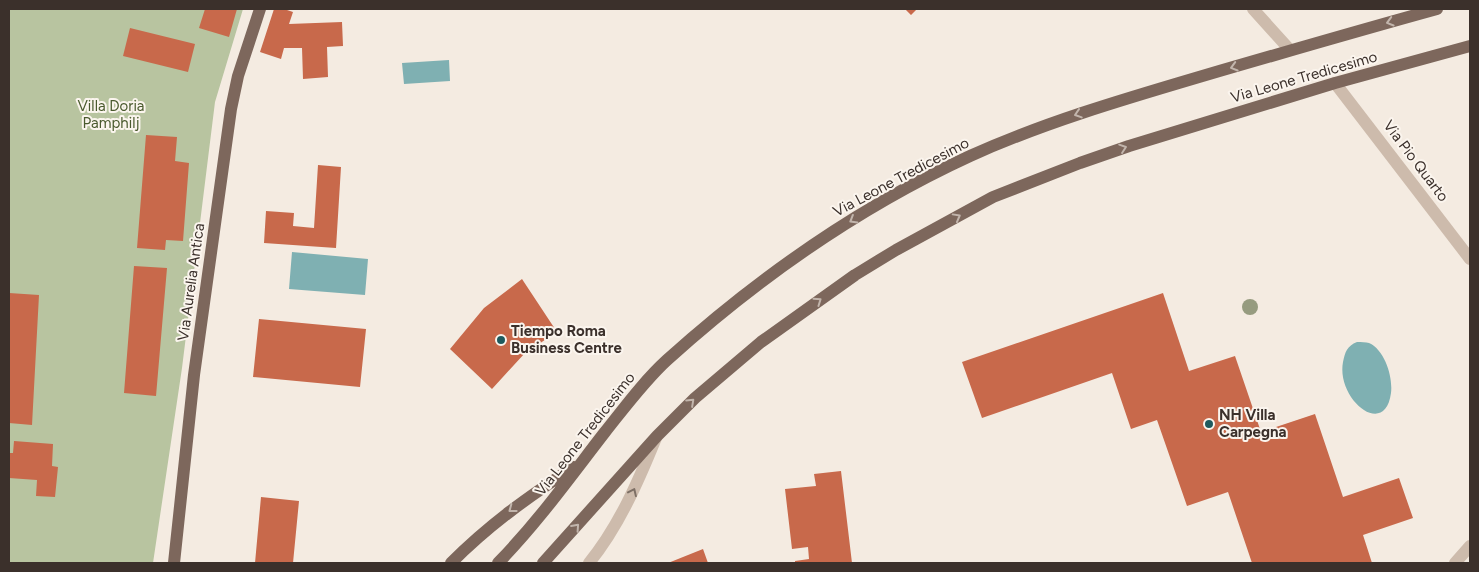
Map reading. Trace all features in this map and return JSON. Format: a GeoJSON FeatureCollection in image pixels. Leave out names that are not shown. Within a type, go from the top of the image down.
{"type":"FeatureCollection","features":[{"type":"Feature","properties":{"kind":"main road","name":"Via Aurelia Antica"},"geometry":{"type":"LineString","coordinates":[[174,563],[194,375],[231,109],[238,76],[260,9]]}},
{"type":"Feature","properties":{"kind":"main road","name":"Via Leone Tredicesimo"},"geometry":{"type":"LineString","coordinates":[[498,563],[525,536],[641,386],[666,362],[715,319],[789,261],[893,196],[972,156],[1056,122],[1290,50],[1437,9]]}},
{"type":"Feature","properties":{"kind":"main road","name":"Via Leone Tredicesimo"},"geometry":{"type":"LineString","coordinates":[[543,563],[656,436],[688,404],[726,371],[808,308],[855,275],[896,250],[992,197],[1129,146],[1335,83],[1470,46]]}},
{"type":"Feature","properties":{"kind":"main road"},"geometry":{"type":"LineString","coordinates":[[451,563],[471,542],[522,501],[582,462]]}},
{"type":"Feature","properties":{"kind":"street"},"geometry":{"type":"LineString","coordinates":[[1253,9],[1290,50]]}},
{"type":"Feature","properties":{"kind":"street","name":"Via Pio Quarto"},"geometry":{"type":"LineString","coordinates":[[1335,83],[1470,259]]}},
{"type":"Feature","properties":{"kind":"street"},"geometry":{"type":"LineString","coordinates":[[589,563],[610,534],[625,508],[656,436]]}},
{"type":"Feature","properties":{"kind":"street"},"geometry":{"type":"LineString","coordinates":[[1455,563],[1470,546]]}},
{"type":"Feature","properties":{"kind":"green space","name":"Villa Doria Pamphilj"},"geometry":{"type":"Polygon","coordinates":[[[9,9],[243,9],[215,102],[182,368],[153,563],[9,563],[9,9]]]}},
{"type":"Feature","properties":{"kind":"water"},"geometry":{"type":"Polygon","coordinates":[[[449,60],[450,81],[404,84],[402,63],[449,60]]]}},
{"type":"Feature","properties":{"kind":"water"},"geometry":{"type":"Polygon","coordinates":[[[292,252],[368,259],[365,295],[289,289],[292,252]]]}},
{"type":"Feature","properties":{"kind":"water"},"geometry":{"type":"Polygon","coordinates":[[[1357,342],[1368,343],[1375,347],[1387,365],[1391,379],[1391,393],[1387,406],[1380,413],[1371,413],[1362,409],[1347,389],[1343,376],[1343,362],[1349,347],[1357,342]]]}},
{"type":"Feature","properties":{"kind":"building"},"geometry":{"type":"Polygon","coordinates":[[[205,9],[237,9],[229,37],[199,28],[205,9]]]}},
{"type":"Feature","properties":{"kind":"building"},"geometry":{"type":"Polygon","coordinates":[[[274,9],[284,9],[293,12],[289,24],[342,22],[343,46],[327,47],[328,77],[303,79],[302,48],[284,48],[281,59],[260,52],[274,9]]]}},
{"type":"Feature","properties":{"kind":"building"},"geometry":{"type":"Polygon","coordinates":[[[905,9],[917,9],[911,15],[905,9]]]}},
{"type":"Feature","properties":{"kind":"building"},"geometry":{"type":"Polygon","coordinates":[[[130,28],[195,44],[188,72],[123,56],[130,28]]]}},
{"type":"Feature","properties":{"kind":"building"},"geometry":{"type":"Polygon","coordinates":[[[146,135],[177,137],[175,161],[189,163],[183,241],[166,240],[165,250],[137,248],[146,135]]]}},
{"type":"Feature","properties":{"kind":"building"},"geometry":{"type":"Polygon","coordinates":[[[318,165],[341,167],[336,248],[264,243],[266,211],[294,213],[293,226],[314,228],[318,165]]]}},
{"type":"Feature","properties":{"kind":"building"},"geometry":{"type":"Polygon","coordinates":[[[134,266],[167,268],[156,396],[124,393],[134,266]]]}},
{"type":"Feature","properties":{"kind":"building","name":"Tiempo Roma Business Centre"},"geometry":{"type":"Polygon","coordinates":[[[522,279],[557,332],[525,353],[492,389],[450,349],[484,308],[522,279]]]}},
{"type":"Feature","properties":{"kind":"building"},"geometry":{"type":"Polygon","coordinates":[[[9,293],[39,295],[32,425],[9,423],[9,293]]]}},
{"type":"Feature","properties":{"kind":"building","name":"NH Villa Carpegna"},"geometry":{"type":"Polygon","coordinates":[[[1163,293],[1189,371],[1235,356],[1261,432],[1315,414],[1343,497],[1399,478],[1413,518],[1363,535],[1372,563],[1252,563],[1228,492],[1187,506],[1157,420],[1131,429],[1112,373],[982,418],[962,362],[1163,293]]]}},
{"type":"Feature","properties":{"kind":"building"},"geometry":{"type":"Polygon","coordinates":[[[259,319],[366,329],[360,387],[253,377],[259,319]]]}},
{"type":"Feature","properties":{"kind":"building"},"geometry":{"type":"Polygon","coordinates":[[[14,441],[53,444],[52,466],[58,467],[55,497],[36,496],[37,480],[9,478],[9,453],[13,453],[14,441]]]}},
{"type":"Feature","properties":{"kind":"building"},"geometry":{"type":"Polygon","coordinates":[[[841,471],[852,563],[795,563],[795,561],[809,559],[808,547],[792,549],[785,489],[816,486],[814,474],[841,471]]]}},
{"type":"Feature","properties":{"kind":"building"},"geometry":{"type":"Polygon","coordinates":[[[261,497],[299,501],[293,563],[255,563],[261,497]]]}},
{"type":"Feature","properties":{"kind":"building"},"geometry":{"type":"Polygon","coordinates":[[[703,549],[708,563],[668,563],[703,549]]]}},
{"type":"Feature","properties":{"kind":"place","name":"Tiempo Roma Business Centre"},"geometry":{"type":"Point","coordinates":[501,340]}},
{"type":"Feature","properties":{"kind":"place","name":"NH Villa Carpegna"},"geometry":{"type":"Point","coordinates":[1209,424]}}]}
